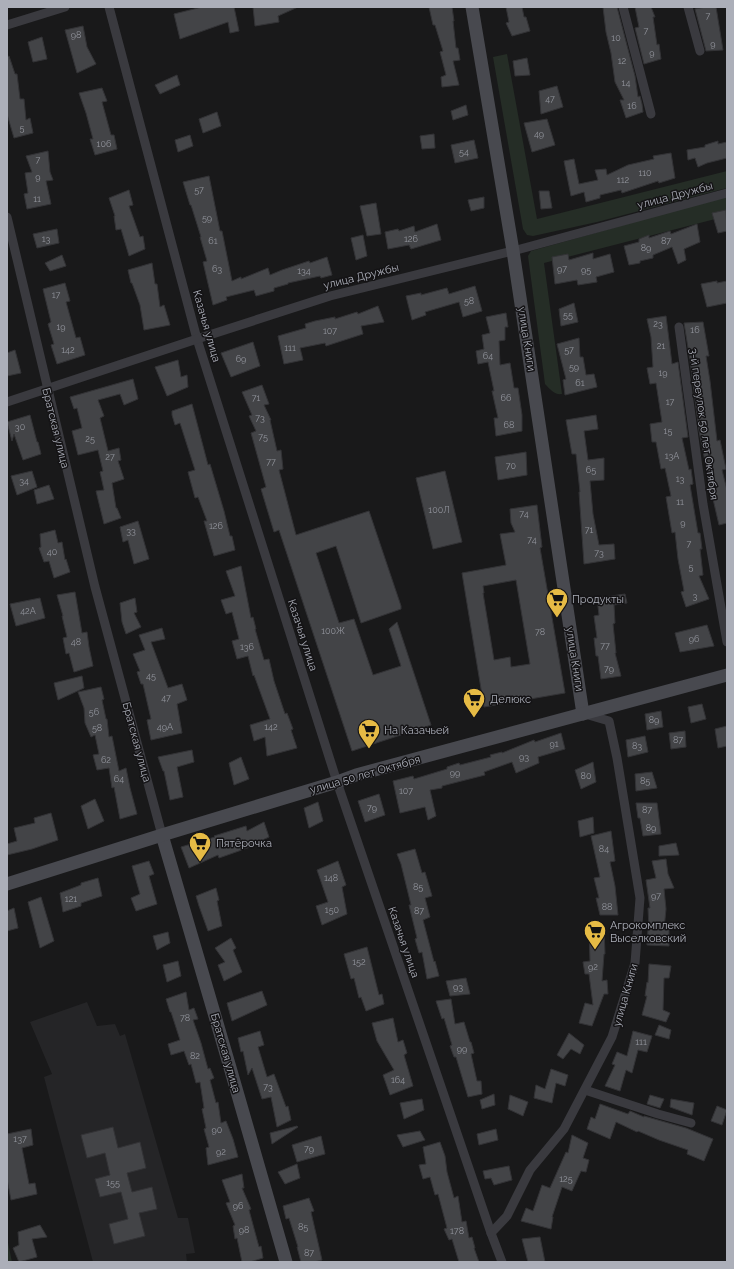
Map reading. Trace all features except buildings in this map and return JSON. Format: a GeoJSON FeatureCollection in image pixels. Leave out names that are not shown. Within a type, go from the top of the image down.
{"type":"FeatureCollection","features":[{"type":"Feature","properties":{"kind":"street"},"geometry":{"type":"LineString","coordinates":[[7,25],[65,7]]}},
{"type":"Feature","properties":{"kind":"street","name":"Казачья улица"},"geometry":{"type":"LineString","coordinates":[[109,7],[197,338],[337,782],[502,1262]]}},
{"type":"Feature","properties":{"kind":"street","name":"улица Книги"},"geometry":{"type":"LineString","coordinates":[[472,7],[513,251],[583,714],[610,721],[640,898],[635,963],[612,1037],[564,1129],[530,1170],[507,1216],[491,1233]]}},
{"type":"Feature","properties":{"kind":"street"},"geometry":{"type":"LineString","coordinates":[[623,7],[651,114]]}},
{"type":"Feature","properties":{"kind":"street"},"geometry":{"type":"LineString","coordinates":[[688,7],[700,52]]}},
{"type":"Feature","properties":{"kind":"street","name":"улица Дружбы"},"geometry":{"type":"LineString","coordinates":[[7,402],[197,338],[330,296],[513,251],[727,193]]}},
{"type":"Feature","properties":{"kind":"street","name":"Братская улица"},"geometry":{"type":"LineString","coordinates":[[7,217],[95,587],[162,835],[286,1262]]}},
{"type":"Feature","properties":{"kind":"street","name":"3-й переулок 50 лет Октября"},"geometry":{"type":"LineString","coordinates":[[678,327],[703,504],[727,642]]}},
{"type":"Feature","properties":{"kind":"street","name":"улица 50 лет Октября"},"geometry":{"type":"LineString","coordinates":[[7,884],[337,782],[356,774],[727,675]]}},
{"type":"Feature","properties":{"kind":"street"},"geometry":{"type":"LineString","coordinates":[[584,1090],[691,1123]]}},
{"type":"Feature","properties":{"kind":"shaded area"},"geometry":{"type":"Polygon","coordinates":[[[507,54],[537,219],[727,171],[727,188],[597,222],[533,236],[527,235],[523,229],[493,57],[507,54]]]}},
{"type":"Feature","properties":{"kind":"shaded area"},"geometry":{"type":"Polygon","coordinates":[[[727,196],[727,216],[544,263],[562,394],[557,394],[551,390],[545,384],[528,256],[531,251],[727,196]]]}},
{"type":"Feature","properties":{"kind":"shaded area"},"geometry":{"type":"Polygon","coordinates":[[[87,1002],[97,1026],[115,1024],[120,1036],[125,1034],[178,1218],[188,1218],[195,1253],[186,1254],[187,1262],[93,1262],[44,1077],[52,1074],[30,1022],[87,1002]]]}},
{"type":"Feature","properties":{"kind":"shaded area"},"geometry":{"type":"Polygon","coordinates":[[[7,1238],[12,1262],[7,1262],[7,1238]]]}},
{"type":"Feature","properties":{"kind":"place","name":"Продукты"},"geometry":{"type":"Point","coordinates":[557,618]}},
{"type":"Feature","properties":{"kind":"place","name":"Делюкс"},"geometry":{"type":"Point","coordinates":[474,718]}},
{"type":"Feature","properties":{"kind":"place","name":"На Казачьей"},"geometry":{"type":"Point","coordinates":[369,750]}},
{"type":"Feature","properties":{"kind":"place","name":"Пятёрочка"},"geometry":{"type":"Point","coordinates":[200,862]}},
{"type":"Feature","properties":{"kind":"place","name":"Агрокомплекс Выселковский"},"geometry":{"type":"Point","coordinates":[595,950]}}]}
